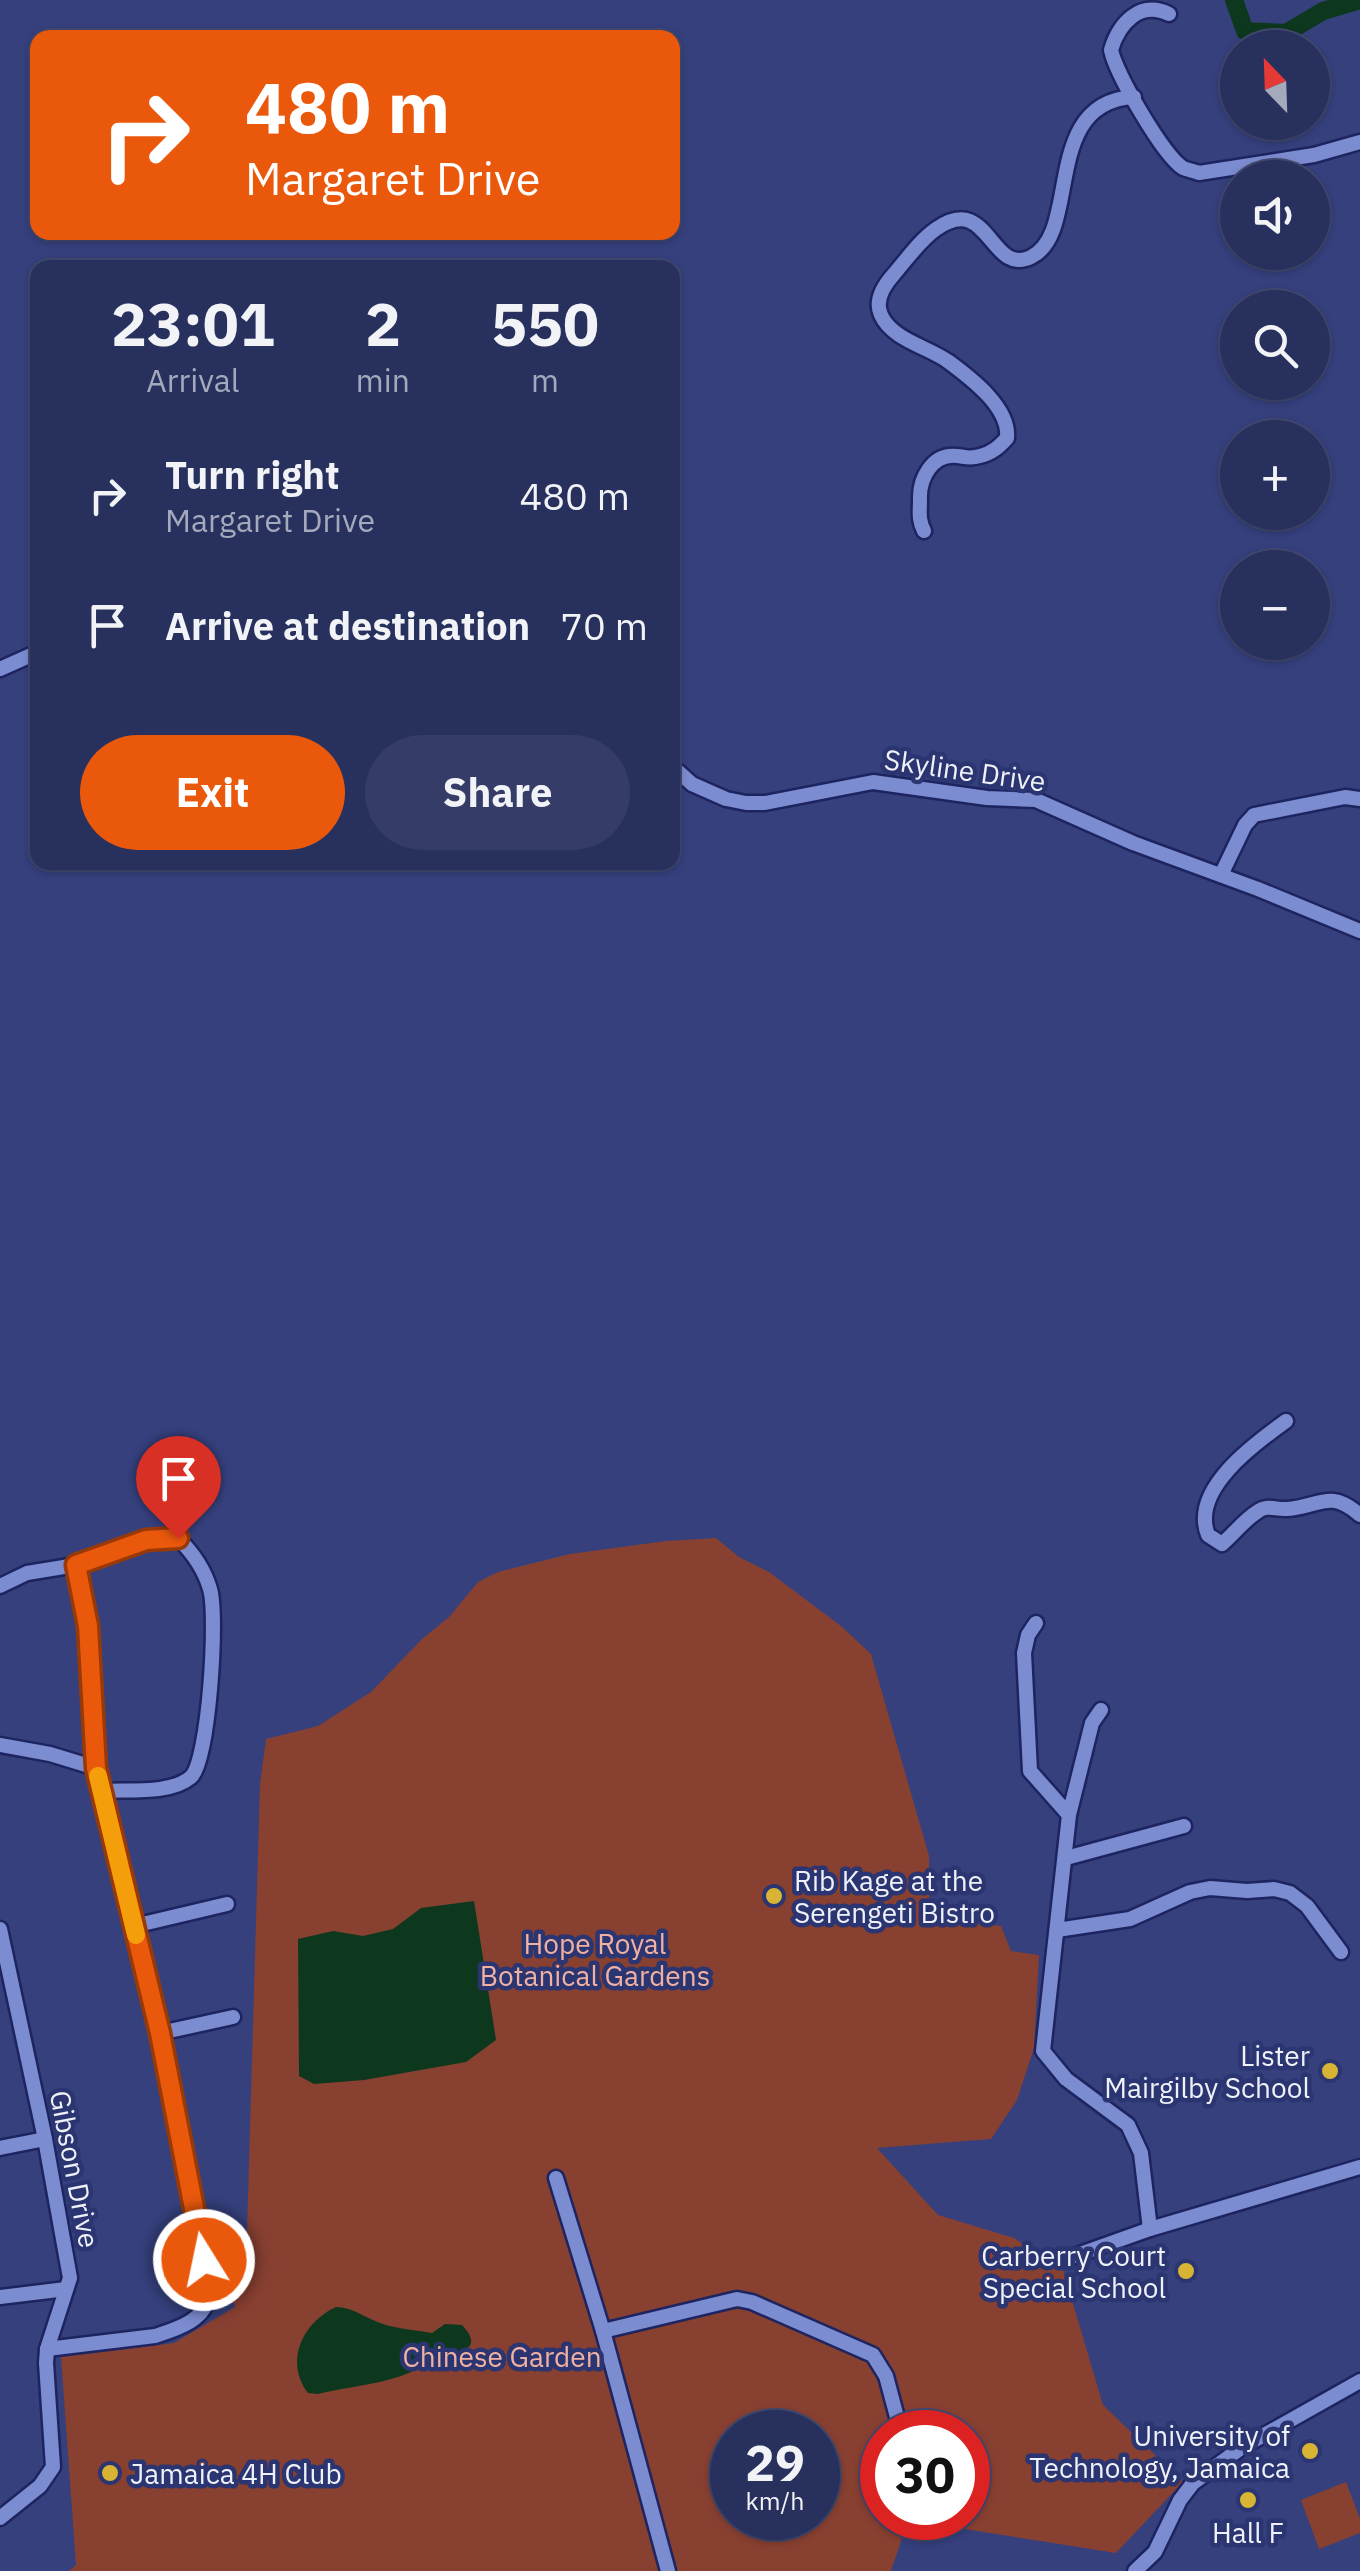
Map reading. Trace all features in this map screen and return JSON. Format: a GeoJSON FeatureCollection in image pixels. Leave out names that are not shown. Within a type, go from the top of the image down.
{"type":"FeatureCollection","features":[{"type":"Feature","properties":{"kind":"street"},"geometry":{"type":"LineString","coordinates":[[1169,14],[1155,8],[1137,12],[1122,26],[1111,50],[1119,72],[1164,148],[1183,168],[1199,173],[1314,155],[1360,142]]}},
{"type":"Feature","properties":{"kind":"street"},"geometry":{"type":"LineString","coordinates":[[924,531],[918,517],[919,496],[928,468],[943,457],[955,455],[966,459],[986,455],[1007,438],[1008,428],[994,403],[948,362],[904,338],[886,322],[879,312],[878,300],[886,283],[932,230],[953,218],[969,219],[979,225],[1001,252],[1012,258],[1032,257],[1046,246],[1056,228],[1060,186],[1076,138],[1094,111],[1118,98],[1134,97]]}},
{"type":"Feature","properties":{"kind":"street"},"geometry":{"type":"LineString","coordinates":[[0,670],[30,656]]}},
{"type":"Feature","properties":{"kind":"street","name":"Skyline Drive"},"geometry":{"type":"LineString","coordinates":[[680,773],[692,784],[746,803],[765,803],[864,782],[1036,800],[1133,843],[1360,931]]}},
{"type":"Feature","properties":{"kind":"street"},"geometry":{"type":"LineString","coordinates":[[1221,875],[1245,825],[1254,815],[1345,797],[1360,799]]}},
{"type":"Feature","properties":{"kind":"street"},"geometry":{"type":"LineString","coordinates":[[1286,1422],[1220,1479],[1204,1517],[1208,1535],[1222,1544],[1268,1506],[1287,1510],[1339,1500],[1360,1515]]}},
{"type":"Feature","properties":{"kind":"street"},"geometry":{"type":"LineString","coordinates":[[0,1586],[27,1573],[76,1565],[146,1540],[178,1538],[196,1556],[211,1591],[212,1663],[208,1713],[195,1773],[173,1786],[101,1791]]}},
{"type":"Feature","properties":{"kind":"street"},"geometry":{"type":"LineString","coordinates":[[47,2349],[155,2336],[200,2315],[209,2302],[160,2033],[96,1768],[88,1626],[76,1565]]}},
{"type":"Feature","properties":{"kind":"street"},"geometry":{"type":"LineString","coordinates":[[1036,1623],[1024,1653],[1030,1771],[1070,1816]]}},
{"type":"Feature","properties":{"kind":"street"},"geometry":{"type":"LineString","coordinates":[[1101,1710],[1092,1723],[1070,1816],[1042,2051],[1066,2079],[1128,2125],[1141,2153],[1150,2228]]}},
{"type":"Feature","properties":{"kind":"street"},"geometry":{"type":"LineString","coordinates":[[0,1745],[96,1768]]}},
{"type":"Feature","properties":{"kind":"street"},"geometry":{"type":"LineString","coordinates":[[1066,1858],[1184,1826]]}},
{"type":"Feature","properties":{"kind":"street"},"geometry":{"type":"LineString","coordinates":[[1057,1930],[1130,1918],[1190,1892],[1210,1888],[1247,1892],[1274,1889],[1290,1892],[1306,1906],[1341,1952]]}},
{"type":"Feature","properties":{"kind":"street"},"geometry":{"type":"LineString","coordinates":[[134,1926],[228,1904]]}},
{"type":"Feature","properties":{"kind":"street","name":"Gibson Drive"},"geometry":{"type":"LineString","coordinates":[[0,1929],[6,1986],[45,2139],[70,2278],[47,2349],[52,2467],[40,2486],[0,2518]]}},
{"type":"Feature","properties":{"kind":"street"},"geometry":{"type":"LineString","coordinates":[[160,2033],[233,2017]]}},
{"type":"Feature","properties":{"kind":"street"},"geometry":{"type":"LineString","coordinates":[[0,2148],[45,2139]]}},
{"type":"Feature","properties":{"kind":"street"},"geometry":{"type":"LineString","coordinates":[[1066,2259],[1150,2228],[1360,2167]]}},
{"type":"Feature","properties":{"kind":"street"},"geometry":{"type":"LineString","coordinates":[[556,2178],[668,2571]]}},
{"type":"Feature","properties":{"kind":"street"},"geometry":{"type":"LineString","coordinates":[[0,2297],[66,2289]]}},
{"type":"Feature","properties":{"kind":"street"},"geometry":{"type":"LineString","coordinates":[[602,2331],[737,2299],[752,2302],[873,2355],[886,2376],[894,2410]]}},
{"type":"Feature","properties":{"kind":"street"},"geometry":{"type":"LineString","coordinates":[[1135,2571],[1155,2552],[1180,2500],[1193,2483],[1241,2448],[1360,2381]]}},
{"type":"Feature","properties":{"kind":"green space","name":"Hope Royal Botanical Gardens"},"geometry":{"type":"Polygon","coordinates":[[[716,1538],[841,1626],[871,1654],[929,1856],[929,1917],[1001,1926],[1011,1951],[1039,1955],[1034,2048],[1017,2100],[991,2139],[877,2148],[938,2215],[1014,2238],[1063,2270],[1103,2405],[1183,2482],[1116,2553],[990,2533],[990,2410],[860,2410],[860,2540],[901,2540],[891,2571],[69,2571],[76,2565],[61,2357],[174,2343],[235,2307],[231,2295],[246,2265],[260,1784],[266,1739],[318,1726],[371,1692],[449,1617],[478,1582],[498,1572],[570,1554],[716,1538]]]}},
{"type":"Feature","properties":{"kind":"green space"},"geometry":{"type":"Polygon","coordinates":[[[1346,2482],[1360,2519],[1360,2533],[1319,2549],[1301,2500],[1346,2482]]]}},
{"type":"Feature","properties":{"kind":"shaded area"},"geometry":{"type":"Polygon","coordinates":[[[474,1901],[496,2040],[466,2062],[364,2080],[314,2084],[299,2076],[298,1939],[333,1931],[363,1936],[393,1929],[421,1908],[474,1901]]]}},
{"type":"Feature","properties":{"kind":"shaded area"},"geometry":{"type":"Polygon","coordinates":[[[336,2307],[389,2326],[432,2333],[445,2324],[462,2325],[471,2342],[462,2351],[432,2358],[395,2378],[308,2393],[298,2368],[301,2344],[314,2322],[336,2307]]]}},
{"type":"Feature","properties":{"kind":"waterway"},"geometry":{"type":"LineString","coordinates":[[1234,0],[1245,31],[1286,33],[1323,11],[1360,0]]}},
{"type":"Feature","properties":{"kind":"slow traffic"},"geometry":{"type":"LineString","coordinates":[[98,1776],[136,1935]]}},
{"type":"Feature","properties":{"kind":"place","name":"Rib Kage at the Serengeti Bistro"},"geometry":{"type":"Point","coordinates":[774,1896]}},
{"type":"Feature","properties":{"kind":"place","name":"Lister Mairgilby School"},"geometry":{"type":"Point","coordinates":[1330,2071]}},
{"type":"Feature","properties":{"kind":"place","name":"Carberry Court Special School"},"geometry":{"type":"Point","coordinates":[1186,2271]}},
{"type":"Feature","properties":{"kind":"place","name":"University of Technology, Jamaica"},"geometry":{"type":"Point","coordinates":[1310,2451]}},
{"type":"Feature","properties":{"kind":"place","name":"Jamaica 4H Club"},"geometry":{"type":"Point","coordinates":[110,2473]}},
{"type":"Feature","properties":{"kind":"place","name":"Hall F"},"geometry":{"type":"Point","coordinates":[1248,2500]}},
{"type":"Feature","properties":{"kind":"route"},"geometry":{"type":"LineString","coordinates":[[178,1538],[146,1540],[76,1565],[88,1626],[96,1768],[160,2033],[204,2260]]}},
{"type":"Feature","properties":{"kind":"park label","name":"Chinese Garden"},"geometry":{"type":"Point","coordinates":[502,2356]}}]}
